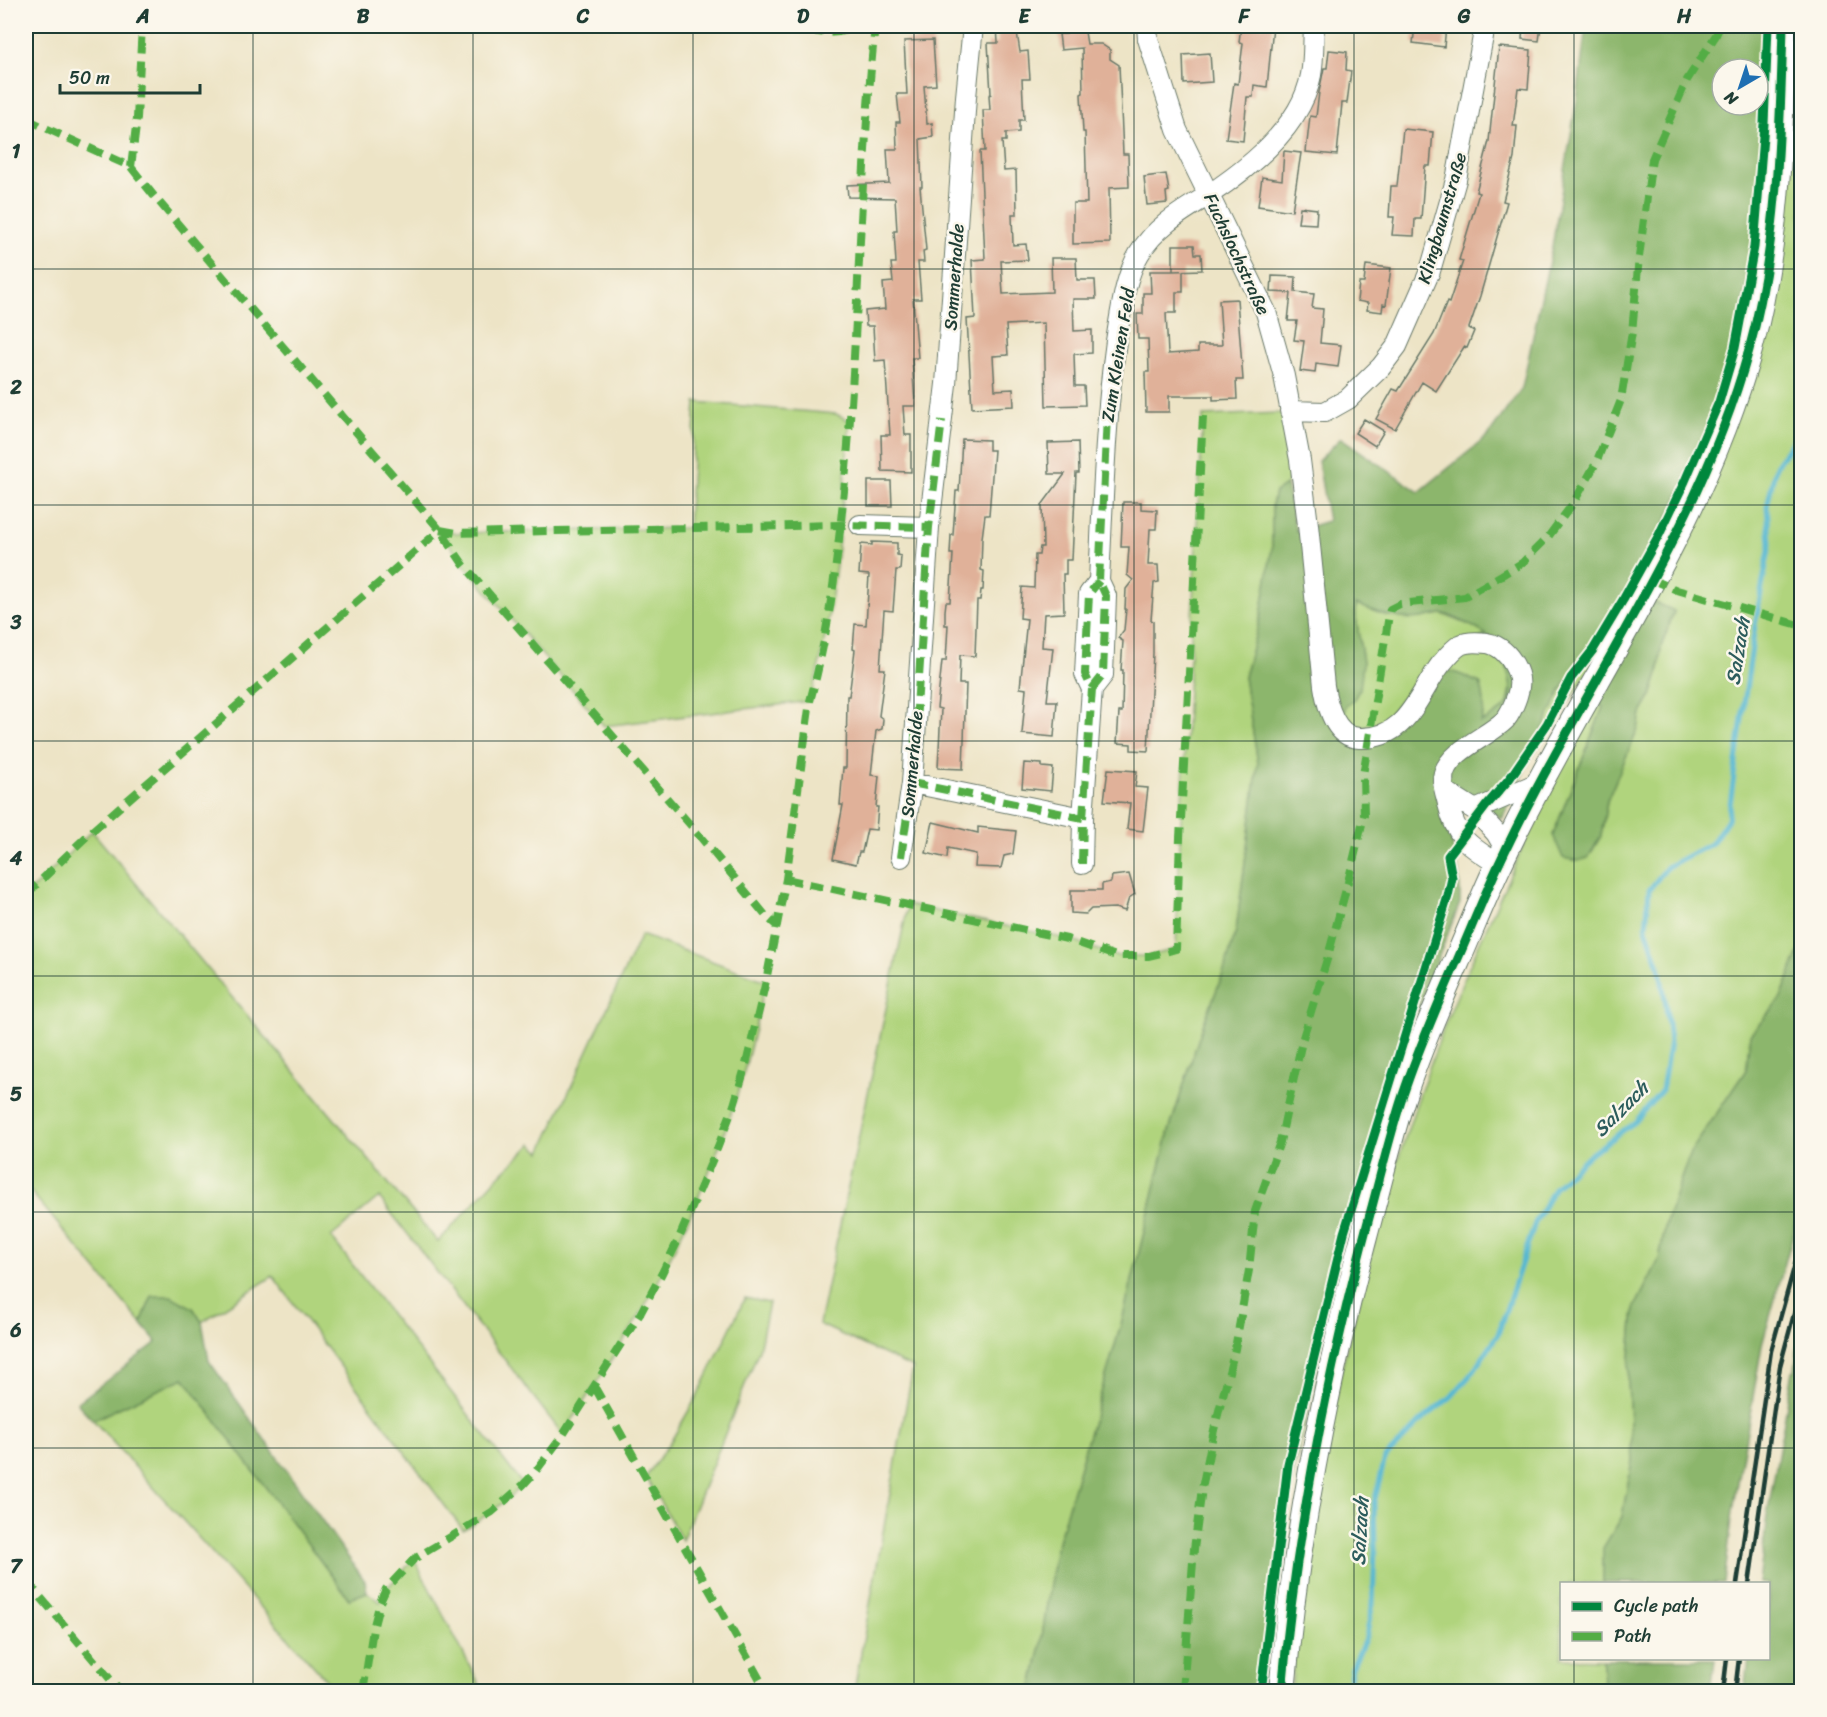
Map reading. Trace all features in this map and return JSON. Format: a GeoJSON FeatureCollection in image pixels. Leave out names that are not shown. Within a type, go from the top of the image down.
{"type":"FeatureCollection","features":[{"type":"Feature","properties":{"kind":"street","name":"Sommerhalde"},"geometry":{"type":"LineString","coordinates":[[901,857],[912,783],[929,527],[946,384],[973,26]]}},
{"type":"Feature","properties":{"kind":"street","name":"Fuchslochstraße"},"geometry":{"type":"LineString","coordinates":[[1147,26],[1148,39],[1178,130],[1266,312],[1284,375],[1300,460],[1326,701],[1335,722],[1352,738],[1369,738],[1387,734],[1398,726],[1413,709],[1436,671],[1448,655],[1460,645],[1473,642],[1490,644],[1501,649],[1512,660],[1519,674],[1519,690],[1513,708],[1505,719],[1484,737],[1457,754],[1445,771],[1443,780],[1445,791]]}},
{"type":"Feature","properties":{"kind":"street","name":"Zum Kleinen Feld"},"geometry":{"type":"LineString","coordinates":[[1082,864],[1092,689],[1103,675],[1106,596],[1099,581],[1107,416],[1121,309],[1139,255],[1157,230],[1251,164],[1283,131],[1299,109],[1311,76],[1314,26]]}},
{"type":"Feature","properties":{"kind":"street","name":"Klingbaumstraße"},"geometry":{"type":"LineString","coordinates":[[1290,411],[1325,412],[1348,399],[1381,367],[1397,346],[1430,271],[1456,180],[1485,26]]}},
{"type":"Feature","properties":{"kind":"street"},"geometry":{"type":"LineString","coordinates":[[1282,1692],[1287,1629],[1309,1488],[1332,1369],[1356,1266],[1403,1095],[1432,1020],[1502,857],[1538,783],[1677,532],[1712,456],[1734,399],[1749,349],[1768,252],[1778,148],[1783,26]]}},
{"type":"Feature","properties":{"kind":"street"},"geometry":{"type":"LineString","coordinates":[[860,525],[929,527]]}},
{"type":"Feature","properties":{"kind":"street"},"geometry":{"type":"LineString","coordinates":[[912,783],[1083,818]]}},
{"type":"Feature","properties":{"kind":"street"},"geometry":{"type":"LineString","coordinates":[[1475,810],[1538,783]]}},
{"type":"Feature","properties":{"kind":"street"},"geometry":{"type":"LineString","coordinates":[[1445,791],[1451,816],[1462,838],[1476,850],[1502,857]]}},
{"type":"Feature","properties":{"kind":"street"},"geometry":{"type":"LineString","coordinates":[[1445,791],[1475,810],[1496,833],[1502,857]]}},
{"type":"Feature","properties":{"kind":"green space"},"geometry":{"type":"Polygon","coordinates":[[[1586,26],[1768,26],[1767,57],[1710,57],[1710,117],[1764,117],[1754,247],[1735,348],[1719,402],[1659,535],[1623,600],[1561,690],[1502,819],[1470,796],[1445,820],[1456,861],[1460,903],[1388,1084],[1343,1258],[1292,1481],[1269,1629],[1264,1691],[1031,1692],[1055,1552],[1122,1321],[1169,1131],[1236,931],[1258,763],[1244,677],[1261,615],[1272,548],[1272,505],[1275,492],[1286,485],[1296,531],[1328,521],[1318,461],[1341,438],[1419,492],[1488,436],[1522,388],[1552,247],[1577,99],[1586,26]],[[1356,604],[1363,663],[1360,689],[1345,707],[1343,723],[1353,728],[1369,727],[1383,722],[1432,660],[1487,635],[1461,620],[1444,614],[1412,619],[1380,613],[1356,604]],[[1481,653],[1460,655],[1446,671],[1480,683],[1484,703],[1481,723],[1506,706],[1510,700],[1511,687],[1506,665],[1496,658],[1481,653]]]}},
{"type":"Feature","properties":{"kind":"green space"},"geometry":{"type":"Polygon","coordinates":[[[1768,26],[1775,26],[1766,225],[1712,456],[1792,125],[1793,133],[1802,134],[1801,947],[1780,1000],[1750,1035],[1746,1070],[1690,1153],[1666,1222],[1659,1260],[1634,1309],[1628,1381],[1632,1461],[1622,1517],[1604,1548],[1603,1582],[1560,1582],[1560,1660],[1603,1660],[1604,1691],[1291,1692],[1297,1626],[1341,1371],[1385,1199],[1445,1024],[1551,785],[1597,700],[1603,707],[1553,835],[1601,836],[1607,801],[1638,729],[1641,713],[1651,696],[1659,671],[1661,647],[1674,612],[1635,609],[1646,587],[1525,766],[1561,690],[1623,600],[1719,402],[1735,348],[1754,247],[1764,117],[1770,117],[1770,57],[1767,57],[1768,26]]]}},
{"type":"Feature","properties":{"kind":"green space"},"geometry":{"type":"Polygon","coordinates":[[[696,402],[836,414],[850,421],[832,597],[810,701],[604,726],[463,564],[440,530],[456,533],[688,528],[696,402]]]}},
{"type":"Feature","properties":{"kind":"green space"},"geometry":{"type":"Polygon","coordinates":[[[1290,411],[1300,460],[1286,485],[1275,492],[1272,505],[1272,548],[1261,615],[1244,677],[1258,763],[1236,931],[1169,1131],[1122,1321],[1055,1552],[1040,1650],[1031,1691],[854,1691],[913,1368],[819,1324],[908,905],[1067,939],[1116,956],[1149,956],[1176,949],[1203,416],[1290,411]]]}},
{"type":"Feature","properties":{"kind":"green space"},"geometry":{"type":"Polygon","coordinates":[[[1657,603],[1674,611],[1661,647],[1659,671],[1651,696],[1641,713],[1638,729],[1607,801],[1601,836],[1588,858],[1578,861],[1563,858],[1553,835],[1603,707],[1588,693],[1635,609],[1657,603]]]}},
{"type":"Feature","properties":{"kind":"green space"},"geometry":{"type":"Polygon","coordinates":[[[1356,604],[1387,616],[1420,618],[1442,614],[1472,626],[1487,635],[1432,660],[1383,722],[1369,727],[1353,728],[1343,723],[1345,707],[1354,699],[1363,663],[1356,604]]]}},
{"type":"Feature","properties":{"kind":"green space"},"geometry":{"type":"Polygon","coordinates":[[[1481,653],[1506,666],[1510,672],[1511,687],[1507,707],[1481,724],[1484,704],[1480,683],[1446,671],[1460,655],[1481,653]]]}},
{"type":"Feature","properties":{"kind":"green space"},"geometry":{"type":"Polygon","coordinates":[[[92,831],[438,1242],[532,1144],[541,1152],[641,935],[766,981],[739,1089],[719,1147],[693,1210],[640,1314],[563,1435],[379,1197],[331,1237],[523,1485],[492,1512],[463,1530],[273,1276],[202,1322],[193,1308],[152,1296],[141,1323],[26,1186],[26,895],[92,831]]]}},
{"type":"Feature","properties":{"kind":"green space"},"geometry":{"type":"Polygon","coordinates":[[[1801,947],[1801,1206],[1762,1345],[1733,1511],[1724,1582],[1603,1582],[1603,1548],[1622,1517],[1632,1461],[1628,1381],[1634,1309],[1659,1260],[1666,1222],[1690,1153],[1746,1070],[1750,1035],[1780,1000],[1801,947]]]}},
{"type":"Feature","properties":{"kind":"green space"},"geometry":{"type":"Polygon","coordinates":[[[152,1296],[171,1296],[193,1308],[202,1322],[209,1361],[365,1581],[367,1592],[349,1599],[184,1378],[93,1420],[77,1403],[157,1342],[141,1323],[152,1296]]]}},
{"type":"Feature","properties":{"kind":"green space"},"geometry":{"type":"Polygon","coordinates":[[[745,1298],[769,1303],[759,1350],[682,1540],[646,1477],[674,1436],[699,1393],[745,1298]]]}},
{"type":"Feature","properties":{"kind":"green space"},"geometry":{"type":"Polygon","coordinates":[[[1801,1335],[1801,1691],[1745,1691],[1749,1660],[1770,1660],[1770,1582],[1759,1582],[1767,1516],[1801,1335]]]}},
{"type":"Feature","properties":{"kind":"green space"},"geometry":{"type":"Polygon","coordinates":[[[184,1377],[349,1599],[367,1592],[380,1602],[386,1589],[414,1559],[483,1691],[336,1691],[93,1420],[184,1377]]]}},
{"type":"Feature","properties":{"kind":"green space"},"geometry":{"type":"Polygon","coordinates":[[[1603,1660],[1715,1660],[1711,1691],[1604,1691],[1603,1660]]]}},
{"type":"Feature","properties":{"kind":"building"},"geometry":{"type":"Polygon","coordinates":[[[997,26],[1016,26],[1020,52],[1028,51],[1030,79],[1022,79],[1024,120],[1019,120],[1019,132],[1006,133],[1006,141],[1002,141],[1004,171],[1016,170],[1017,214],[1012,214],[1013,245],[1026,244],[1028,260],[1001,261],[1003,294],[1052,292],[1051,258],[1076,258],[1077,280],[1095,280],[1096,299],[1073,299],[1074,331],[1092,330],[1092,353],[1074,354],[1075,386],[1084,386],[1085,405],[1046,406],[1044,323],[1006,325],[1008,355],[993,356],[995,390],[1013,389],[1014,406],[972,408],[967,319],[975,318],[972,260],[985,259],[980,151],[985,151],[983,110],[990,110],[988,43],[998,43],[997,26]]]}},
{"type":"Feature","properties":{"kind":"building"},"geometry":{"type":"Polygon","coordinates":[[[1065,26],[1084,26],[1087,44],[1101,44],[1110,50],[1110,59],[1119,65],[1123,154],[1128,154],[1129,187],[1109,188],[1110,243],[1073,244],[1073,203],[1087,203],[1085,132],[1083,132],[1081,94],[1083,93],[1082,48],[1061,50],[1059,34],[1066,34],[1065,26]]]}},
{"type":"Feature","properties":{"kind":"building"},"geometry":{"type":"Polygon","coordinates":[[[1241,26],[1273,26],[1267,87],[1254,85],[1253,97],[1247,97],[1243,141],[1226,139],[1234,83],[1238,84],[1243,43],[1239,42],[1241,26]]]}},
{"type":"Feature","properties":{"kind":"building"},"geometry":{"type":"Polygon","coordinates":[[[1415,26],[1446,26],[1444,47],[1413,43],[1415,26]]]}},
{"type":"Feature","properties":{"kind":"building"},"geometry":{"type":"Polygon","coordinates":[[[1523,26],[1541,26],[1539,41],[1522,39],[1523,26]]]}},
{"type":"Feature","properties":{"kind":"building"},"geometry":{"type":"Polygon","coordinates":[[[933,40],[936,85],[924,86],[927,124],[932,123],[933,137],[920,139],[922,187],[920,187],[926,250],[923,251],[924,262],[918,262],[921,299],[913,299],[918,358],[912,358],[915,406],[903,406],[905,435],[911,435],[911,472],[882,471],[881,435],[890,435],[885,360],[875,361],[873,326],[866,326],[865,311],[885,309],[883,283],[893,282],[891,263],[896,263],[894,231],[897,231],[895,198],[848,197],[847,185],[889,183],[887,149],[897,149],[896,122],[900,122],[897,94],[907,94],[904,41],[933,40]]]}},
{"type":"Feature","properties":{"kind":"building"},"geometry":{"type":"Polygon","coordinates":[[[1499,47],[1531,50],[1528,89],[1518,88],[1513,126],[1517,126],[1514,158],[1503,201],[1507,202],[1469,328],[1474,331],[1467,348],[1464,347],[1436,391],[1422,382],[1395,429],[1376,419],[1393,389],[1398,391],[1434,334],[1447,302],[1449,303],[1463,261],[1459,260],[1479,193],[1476,192],[1489,141],[1499,47]]]}},
{"type":"Feature","properties":{"kind":"building"},"geometry":{"type":"Polygon","coordinates":[[[1329,50],[1347,52],[1346,70],[1351,71],[1347,103],[1342,103],[1337,155],[1306,152],[1310,116],[1316,117],[1319,92],[1324,68],[1327,68],[1329,50]]]}},
{"type":"Feature","properties":{"kind":"building"},"geometry":{"type":"Polygon","coordinates":[[[1210,53],[1212,82],[1184,84],[1183,55],[1210,53]]]}},
{"type":"Feature","properties":{"kind":"building"},"geometry":{"type":"Polygon","coordinates":[[[1403,129],[1433,132],[1430,166],[1425,166],[1421,219],[1415,219],[1414,236],[1392,235],[1394,217],[1389,217],[1391,186],[1397,186],[1403,129]]]}},
{"type":"Feature","properties":{"kind":"building"},"geometry":{"type":"Polygon","coordinates":[[[1284,151],[1301,153],[1292,211],[1258,206],[1262,177],[1282,180],[1284,151]]]}},
{"type":"Feature","properties":{"kind":"building"},"geometry":{"type":"Polygon","coordinates":[[[1166,174],[1169,191],[1166,192],[1167,203],[1147,205],[1144,177],[1166,174]]]}},
{"type":"Feature","properties":{"kind":"building"},"geometry":{"type":"Polygon","coordinates":[[[1300,207],[1317,209],[1316,224],[1298,223],[1300,207]]]}},
{"type":"Feature","properties":{"kind":"building"},"geometry":{"type":"Polygon","coordinates":[[[1173,245],[1194,245],[1195,254],[1201,254],[1202,270],[1173,271],[1173,245]]]}},
{"type":"Feature","properties":{"kind":"building"},"geometry":{"type":"Polygon","coordinates":[[[1366,265],[1391,268],[1386,305],[1383,304],[1382,312],[1367,310],[1368,303],[1357,301],[1359,283],[1364,283],[1366,265]]]}},
{"type":"Feature","properties":{"kind":"building"},"geometry":{"type":"Polygon","coordinates":[[[1150,271],[1183,271],[1183,292],[1176,292],[1176,313],[1166,313],[1168,354],[1198,352],[1198,345],[1222,345],[1219,300],[1237,299],[1243,380],[1236,380],[1237,399],[1213,400],[1213,396],[1169,396],[1169,412],[1146,412],[1145,372],[1149,372],[1148,339],[1138,339],[1137,314],[1143,314],[1143,293],[1151,293],[1150,271]]]}},
{"type":"Feature","properties":{"kind":"building"},"geometry":{"type":"Polygon","coordinates":[[[1272,276],[1296,277],[1295,292],[1314,294],[1312,308],[1323,309],[1320,343],[1341,345],[1338,367],[1316,364],[1315,373],[1300,371],[1304,341],[1294,340],[1297,321],[1288,321],[1291,293],[1271,292],[1272,276]]]}},
{"type":"Feature","properties":{"kind":"building"},"geometry":{"type":"Polygon","coordinates":[[[1364,419],[1384,431],[1375,446],[1355,433],[1364,419]]]}},
{"type":"Feature","properties":{"kind":"building"},"geometry":{"type":"Polygon","coordinates":[[[962,439],[989,440],[989,450],[994,450],[989,515],[985,515],[982,538],[983,590],[981,590],[980,600],[977,600],[975,656],[960,655],[959,684],[966,684],[963,769],[938,768],[941,709],[937,708],[942,661],[946,661],[948,625],[945,625],[945,611],[946,602],[950,602],[953,554],[950,554],[951,535],[953,535],[956,491],[959,491],[962,439]]]}},
{"type":"Feature","properties":{"kind":"building"},"geometry":{"type":"Polygon","coordinates":[[[1078,442],[1079,473],[1076,473],[1072,560],[1066,560],[1066,574],[1063,574],[1064,613],[1044,614],[1042,647],[1053,648],[1047,701],[1057,701],[1054,737],[1022,734],[1026,689],[1020,688],[1027,619],[1020,618],[1022,587],[1034,588],[1035,555],[1039,555],[1040,547],[1043,547],[1042,505],[1065,474],[1049,474],[1048,443],[1078,442]]]}},
{"type":"Feature","properties":{"kind":"building"},"geometry":{"type":"Polygon","coordinates":[[[868,481],[891,481],[892,506],[868,506],[868,481]]]}},
{"type":"Feature","properties":{"kind":"building"},"geometry":{"type":"Polygon","coordinates":[[[1123,502],[1141,502],[1141,509],[1157,510],[1156,529],[1150,529],[1148,565],[1158,565],[1159,582],[1154,583],[1151,620],[1153,621],[1153,653],[1148,751],[1131,750],[1131,744],[1117,743],[1119,712],[1122,712],[1123,670],[1121,670],[1123,641],[1118,638],[1124,630],[1126,589],[1133,580],[1127,575],[1129,547],[1121,547],[1123,502]]]}},
{"type":"Feature","properties":{"kind":"building"},"geometry":{"type":"Polygon","coordinates":[[[872,542],[897,543],[897,555],[901,556],[900,570],[896,570],[893,611],[884,610],[880,669],[885,669],[879,716],[883,719],[882,729],[876,731],[871,775],[879,776],[876,830],[867,829],[862,852],[859,852],[856,864],[833,859],[843,805],[840,805],[843,768],[846,768],[847,696],[849,696],[855,650],[853,649],[855,624],[866,625],[869,575],[859,574],[861,544],[872,545],[872,542]]]}},
{"type":"Feature","properties":{"kind":"building"},"geometry":{"type":"Polygon","coordinates":[[[1024,763],[1042,764],[1042,767],[1053,768],[1051,791],[1022,788],[1024,763]]]}},
{"type":"Feature","properties":{"kind":"building"},"geometry":{"type":"Polygon","coordinates":[[[1108,769],[1137,771],[1135,787],[1148,788],[1143,831],[1127,829],[1130,803],[1104,801],[1108,769]]]}},
{"type":"Feature","properties":{"kind":"building"},"geometry":{"type":"Polygon","coordinates":[[[933,822],[978,833],[978,827],[1016,831],[1013,854],[1004,856],[1001,868],[975,867],[976,854],[948,848],[947,858],[926,853],[933,822]]]}},
{"type":"Feature","properties":{"kind":"building"},"geometry":{"type":"Polygon","coordinates":[[[1129,874],[1135,894],[1129,898],[1125,911],[1115,908],[1091,909],[1086,914],[1071,913],[1071,890],[1102,890],[1102,884],[1111,882],[1112,876],[1129,874]]]}},
{"type":"Feature","properties":{"kind":"waterway","name":"Salzach"},"geometry":{"type":"LineString","coordinates":[[1347,1692],[1352,1668],[1366,1637],[1373,1603],[1374,1503],[1385,1458],[1421,1421],[1451,1397],[1473,1372],[1498,1334],[1535,1223],[1555,1187],[1589,1155],[1635,1122],[1662,1090],[1670,1041],[1659,966],[1646,928],[1649,890],[1667,867],[1712,843],[1728,819],[1755,625],[1770,544],[1767,506],[1776,466],[1797,435],[1802,409]]}},
{"type":"Feature","properties":{"kind":"railway"},"geometry":{"type":"LineString","coordinates":[[1737,1582],[1771,1351],[1802,1239]]}},
{"type":"Feature","properties":{"kind":"railway"},"geometry":{"type":"LineString","coordinates":[[1749,1582],[1780,1366],[1802,1284]]}},
{"type":"Feature","properties":{"kind":"railway"},"geometry":{"type":"LineString","coordinates":[[1723,1692],[1727,1660]]}},
{"type":"Feature","properties":{"kind":"railway"},"geometry":{"type":"LineString","coordinates":[[1735,1692],[1739,1660]]}},
{"type":"Feature","properties":{"kind":"marked path"},"geometry":{"type":"LineString","coordinates":[[131,167],[137,118],[142,26]]}},
{"type":"Feature","properties":{"kind":"marked path"},"geometry":{"type":"LineString","coordinates":[[785,26],[829,33],[855,26]]}},
{"type":"Feature","properties":{"kind":"marked path"},"geometry":{"type":"LineString","coordinates":[[363,1692],[373,1629],[386,1589],[414,1559],[492,1512],[536,1471],[563,1435],[640,1314],[662,1273],[679,1238],[734,1105],[766,981],[786,879],[810,701],[827,623],[835,570],[849,433],[875,26]]}},
{"type":"Feature","properties":{"kind":"marked path"},"geometry":{"type":"LineString","coordinates":[[1183,1692],[1194,1549],[1202,1488],[1235,1349],[1249,1270],[1255,1211],[1280,1142],[1302,1041],[1328,956],[1364,816],[1363,775],[1390,609],[1400,604],[1465,597],[1522,563],[1548,537],[1574,502],[1596,463],[1621,400],[1632,332],[1652,159],[1687,80],[1720,26]]}},
{"type":"Feature","properties":{"kind":"marked path"},"geometry":{"type":"LineString","coordinates":[[26,119],[131,167],[440,530],[463,564],[777,926]]}},
{"type":"Feature","properties":{"kind":"marked path"},"geometry":{"type":"LineString","coordinates":[[1092,689],[1103,675],[1106,596],[1099,581],[1107,416]]}},
{"type":"Feature","properties":{"kind":"marked path"},"geometry":{"type":"LineString","coordinates":[[786,879],[1067,939],[1116,956],[1149,956],[1176,949],[1203,416]]}},
{"type":"Feature","properties":{"kind":"marked path"},"geometry":{"type":"LineString","coordinates":[[901,857],[912,783],[929,527],[942,420]]}},
{"type":"Feature","properties":{"kind":"marked path"},"geometry":{"type":"LineString","coordinates":[[26,895],[92,831],[440,530],[456,533],[840,525],[929,527]]}},
{"type":"Feature","properties":{"kind":"marked path"},"geometry":{"type":"LineString","coordinates":[[1651,579],[1677,590],[1802,626]]}},
{"type":"Feature","properties":{"kind":"marked path"},"geometry":{"type":"LineString","coordinates":[[1082,864],[1092,689],[1085,674],[1089,594],[1099,581]]}},
{"type":"Feature","properties":{"kind":"marked path"},"geometry":{"type":"LineString","coordinates":[[912,783],[1083,818]]}},
{"type":"Feature","properties":{"kind":"marked path"},"geometry":{"type":"LineString","coordinates":[[594,1386],[767,1692]]}},
{"type":"Feature","properties":{"kind":"marked path"},"geometry":{"type":"LineString","coordinates":[[26,1580],[121,1692]]}},
{"type":"Feature","properties":{"kind":"cycle path"},"geometry":{"type":"LineString","coordinates":[[1261,1692],[1288,1464],[1344,1233],[1448,896],[1452,878],[1448,856],[1510,778],[1547,724],[1571,678],[1593,650],[1623,600],[1659,535],[1719,402],[1735,348],[1754,247],[1764,124],[1768,26]]}},
{"type":"Feature","properties":{"kind":"cycle path"},"geometry":{"type":"LineString","coordinates":[[1282,1692],[1296,1571],[1327,1391],[1370,1214],[1409,1078],[1498,866],[1700,485],[1727,418],[1749,350],[1759,310],[1772,230],[1779,148],[1783,26]]}}]}
